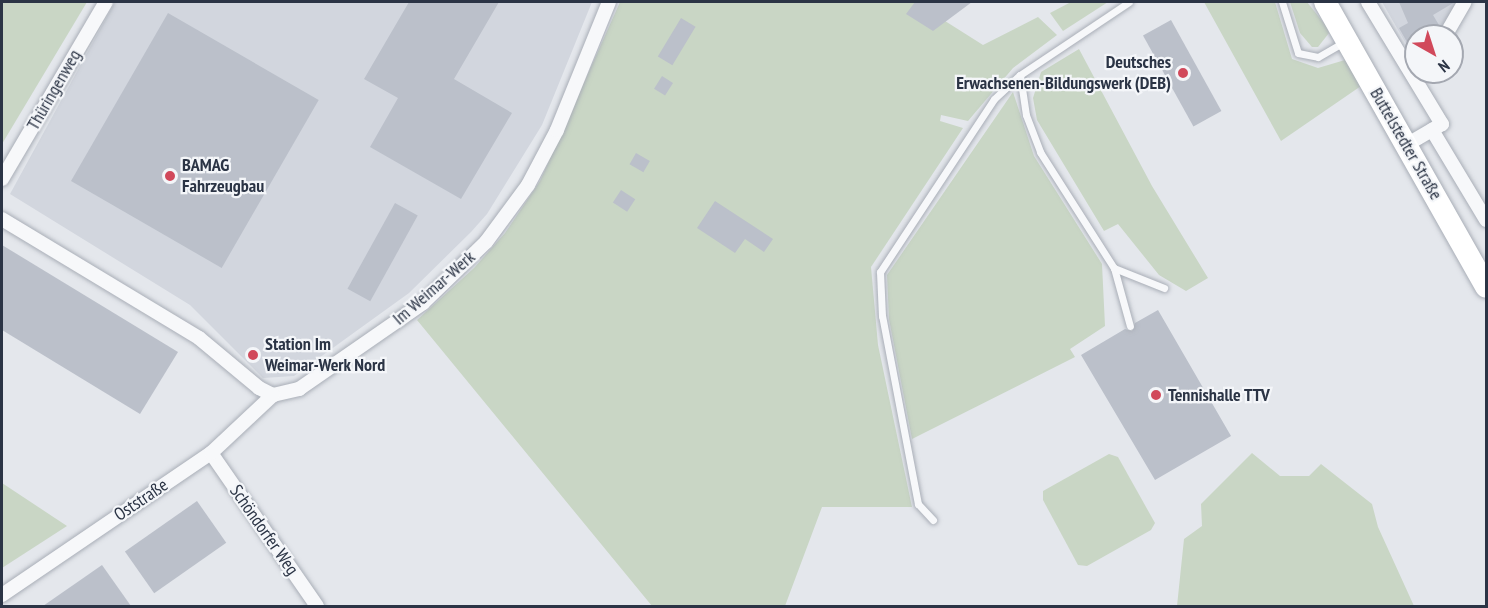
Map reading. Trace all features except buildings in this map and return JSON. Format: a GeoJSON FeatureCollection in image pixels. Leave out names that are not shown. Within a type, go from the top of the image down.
{"type":"FeatureCollection","features":[{"type":"Feature","properties":{"kind":"main road","name":"Buttelstedter Straße"},"geometry":{"type":"LineString","coordinates":[[1325,2],[1486,287]]}},
{"type":"Feature","properties":{"kind":"street","name":"Thüringenweg"},"geometry":{"type":"LineString","coordinates":[[2,179],[106,2]]}},
{"type":"Feature","properties":{"kind":"street","name":"Im Weimar-Werk"},"geometry":{"type":"LineString","coordinates":[[273,395],[299,389],[423,303],[486,242],[528,185],[552,139],[609,2]]}},
{"type":"Feature","properties":{"kind":"street"},"geometry":{"type":"LineString","coordinates":[[1368,2],[1404,56]]}},
{"type":"Feature","properties":{"kind":"street"},"geometry":{"type":"LineString","coordinates":[[1452,24],[1465,2]]}},
{"type":"Feature","properties":{"kind":"street"},"geometry":{"type":"LineString","coordinates":[[1406,145],[1442,124],[1421,84]]}},
{"type":"Feature","properties":{"kind":"street","name":"Buttelstedter Straße"},"geometry":{"type":"LineString","coordinates":[[1432,130],[1486,220]]}},
{"type":"Feature","properties":{"kind":"street"},"geometry":{"type":"LineString","coordinates":[[2,219],[145,303],[199,338],[243,376],[273,395]]}},
{"type":"Feature","properties":{"kind":"street","name":"Oststraße"},"geometry":{"type":"LineString","coordinates":[[2,595],[210,453],[273,395]]}},
{"type":"Feature","properties":{"kind":"street","name":"Schöndorfer Weg"},"geometry":{"type":"LineString","coordinates":[[210,453],[318,606]]}},
{"type":"Feature","properties":{"kind":"lane"},"geometry":{"type":"LineString","coordinates":[[933,520],[918,504],[882,316],[880,272],[994,99],[1020,75],[1129,2]]}},
{"type":"Feature","properties":{"kind":"lane"},"geometry":{"type":"LineString","coordinates":[[1282,2],[1298,53],[1318,57],[1347,40]]}},
{"type":"Feature","properties":{"kind":"lane"},"geometry":{"type":"LineString","coordinates":[[1020,75],[1026,115],[1040,152],[1114,268],[1130,326]]}},
{"type":"Feature","properties":{"kind":"lane"},"geometry":{"type":"LineString","coordinates":[[1114,268],[1164,288]]}},
{"type":"Feature","properties":{"kind":"shaded area"},"geometry":{"type":"Polygon","coordinates":[[[115,2],[592,2],[542,125],[487,214],[409,293],[294,376],[263,378],[190,305],[10,194],[115,2]]]}},
{"type":"Feature","properties":{"kind":"shaded area"},"geometry":{"type":"Polygon","coordinates":[[[1382,2],[1461,2],[1447,24],[1404,24],[1404,40],[1382,2]]]}},
{"type":"Feature","properties":{"kind":"green space"},"geometry":{"type":"Polygon","coordinates":[[[2,2],[87,2],[2,144],[2,2]]]}},
{"type":"Feature","properties":{"kind":"green space"},"geometry":{"type":"Polygon","coordinates":[[[620,2],[915,2],[983,45],[1038,17],[1057,35],[1013,68],[968,121],[941,115],[940,121],[963,128],[871,267],[878,345],[912,507],[822,507],[785,606],[652,606],[417,320],[474,268],[505,233],[540,181],[620,2]]]}},
{"type":"Feature","properties":{"kind":"green space"},"geometry":{"type":"Polygon","coordinates":[[[1071,2],[1108,2],[1063,31],[1050,13],[1071,2]]]}},
{"type":"Feature","properties":{"kind":"green space"},"geometry":{"type":"Polygon","coordinates":[[[1204,2],[1275,2],[1292,59],[1318,68],[1345,60],[1361,86],[1281,141],[1204,2]]]}},
{"type":"Feature","properties":{"kind":"green space"},"geometry":{"type":"Polygon","coordinates":[[[1290,2],[1307,2],[1327,27],[1329,33],[1318,47],[1312,47],[1300,33],[1290,2]]]}},
{"type":"Feature","properties":{"kind":"green space"},"geometry":{"type":"Polygon","coordinates":[[[1079,49],[1152,186],[1208,278],[1186,291],[1159,275],[1118,224],[1104,231],[1037,120],[1033,98],[1041,72],[1079,49]]]}},
{"type":"Feature","properties":{"kind":"green space"},"geometry":{"type":"Polygon","coordinates":[[[1013,92],[1034,156],[1102,264],[1105,326],[1070,349],[1075,357],[912,439],[889,319],[887,275],[1013,92]]]}},
{"type":"Feature","properties":{"kind":"green space"},"geometry":{"type":"Polygon","coordinates":[[[1252,453],[1280,476],[1309,476],[1321,464],[1372,504],[1378,527],[1414,606],[1177,606],[1184,539],[1202,526],[1201,504],[1252,453]]]}},
{"type":"Feature","properties":{"kind":"green space"},"geometry":{"type":"Polygon","coordinates":[[[1109,454],[1118,457],[1155,523],[1151,530],[1087,566],[1078,565],[1043,500],[1043,491],[1109,454]]]}},
{"type":"Feature","properties":{"kind":"green space"},"geometry":{"type":"Polygon","coordinates":[[[2,483],[67,526],[2,568],[2,483]]]}},
{"type":"Feature","properties":{"kind":"place","name":"Deutsches Erwachsenen-Bildungswerk (DEB)"},"geometry":{"type":"Point","coordinates":[1183,73]}},
{"type":"Feature","properties":{"kind":"place","name":"BAMAG Fahrzeugbau"},"geometry":{"type":"Point","coordinates":[170,176]}},
{"type":"Feature","properties":{"kind":"place","name":"Station Im Weimar-Werk Nord"},"geometry":{"type":"Point","coordinates":[253,355]}},
{"type":"Feature","properties":{"kind":"place","name":"Tennishalle TTV"},"geometry":{"type":"Point","coordinates":[1156,395]}}]}
